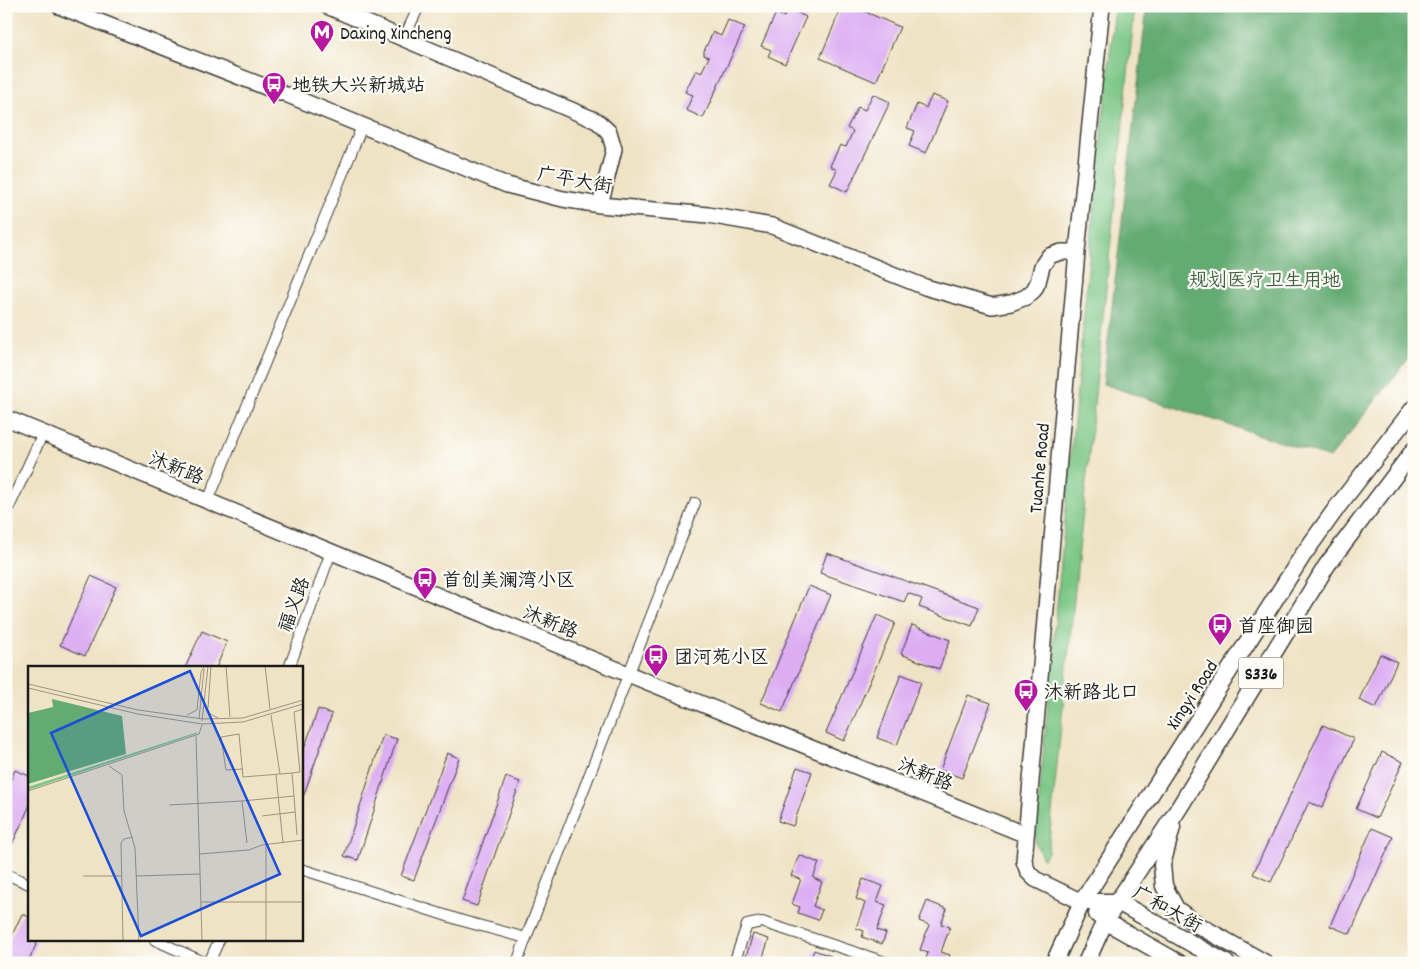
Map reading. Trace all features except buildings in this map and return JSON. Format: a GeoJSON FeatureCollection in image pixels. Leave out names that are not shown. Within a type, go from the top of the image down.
{"type":"FeatureCollection","features":[{"type":"Feature","properties":{"kind":"main road","name":"Xingyi Road"},"geometry":{"type":"LineString","coordinates":[[1054,963],[1082,902],[1303,555],[1338,506],[1414,408]]}},
{"type":"Feature","properties":{"kind":"main road","name":"S336"},"geometry":{"type":"LineString","coordinates":[[1086,963],[1105,921],[1179,808],[1327,565],[1414,450]]}},
{"type":"Feature","properties":{"kind":"main road"},"geometry":{"type":"LineString","coordinates":[[1179,808],[1169,834],[1162,865],[1164,886],[1176,909],[1198,925],[1265,963]]}},
{"type":"Feature","properties":{"kind":"main road","name":"广和大街"},"geometry":{"type":"LineString","coordinates":[[1082,902],[1118,902],[1226,963]]}},
{"type":"Feature","properties":{"kind":"main road"},"geometry":{"type":"LineString","coordinates":[[1082,902],[1105,921],[1179,963]]}},
{"type":"Feature","properties":{"kind":"street","name":"广平大街"},"geometry":{"type":"LineString","coordinates":[[59,6],[362,124],[506,185],[563,199],[600,205],[708,214],[772,226],[925,287],[992,306],[1011,303],[1026,297],[1034,290],[1042,266],[1049,256],[1061,252],[1077,252]]}},
{"type":"Feature","properties":{"kind":"street"},"geometry":{"type":"LineString","coordinates":[[327,6],[597,121],[609,132],[614,149],[600,205]]}},
{"type":"Feature","properties":{"kind":"street"},"geometry":{"type":"LineString","coordinates":[[404,38],[418,6]]}},
{"type":"Feature","properties":{"kind":"street","name":"Tuanhe Road"},"geometry":{"type":"LineString","coordinates":[[1082,902],[1035,879],[1028,872],[1024,861],[1077,252],[1102,6]]}},
{"type":"Feature","properties":{"kind":"street"},"geometry":{"type":"LineString","coordinates":[[208,501],[362,124]]}},
{"type":"Feature","properties":{"kind":"street","name":"沐新路"},"geometry":{"type":"LineString","coordinates":[[6,418],[1026,836]]}},
{"type":"Feature","properties":{"kind":"street"},"geometry":{"type":"LineString","coordinates":[[6,514],[42,433]]}},
{"type":"Feature","properties":{"kind":"street"},"geometry":{"type":"LineString","coordinates":[[517,963],[694,502]]}},
{"type":"Feature","properties":{"kind":"street","name":"福义路"},"geometry":{"type":"LineString","coordinates":[[290,666],[330,552]]}},
{"type":"Feature","properties":{"kind":"street"},"geometry":{"type":"LineString","coordinates":[[302,869],[463,921],[526,938]]}},
{"type":"Feature","properties":{"kind":"street"},"geometry":{"type":"LineString","coordinates":[[6,874],[28,884]]}},
{"type":"Feature","properties":{"kind":"street"},"geometry":{"type":"LineString","coordinates":[[734,963],[748,925],[762,922],[888,963]]}},
{"type":"Feature","properties":{"kind":"street"},"geometry":{"type":"LineString","coordinates":[[160,942],[207,963],[218,942]]}},
{"type":"Feature","properties":{"kind":"green space"},"geometry":{"type":"Polygon","coordinates":[[[1115,6],[1135,6],[1048,852],[1043,859],[1035,842],[1096,185],[1115,6]]]}},
{"type":"Feature","properties":{"kind":"green space","name":"规划医疗卫生用地"},"geometry":{"type":"Polygon","coordinates":[[[1147,6],[1414,6],[1414,352],[1330,458],[1103,384],[1147,6]]]}},
{"type":"Feature","properties":{"kind":"place","name":"Daxing Xincheng"},"geometry":{"type":"Point","coordinates":[322,53]}},
{"type":"Feature","properties":{"kind":"place","name":"地铁大兴新城站"},"geometry":{"type":"Point","coordinates":[274,105]}},
{"type":"Feature","properties":{"kind":"place","name":"首创美澜湾小区"},"geometry":{"type":"Point","coordinates":[425,600]}},
{"type":"Feature","properties":{"kind":"place","name":"首座御园"},"geometry":{"type":"Point","coordinates":[1220,646]}},
{"type":"Feature","properties":{"kind":"place","name":"团河苑小区"},"geometry":{"type":"Point","coordinates":[656,677]}},
{"type":"Feature","properties":{"kind":"place","name":"沐新路北口"},"geometry":{"type":"Point","coordinates":[1026,712]}}]}
